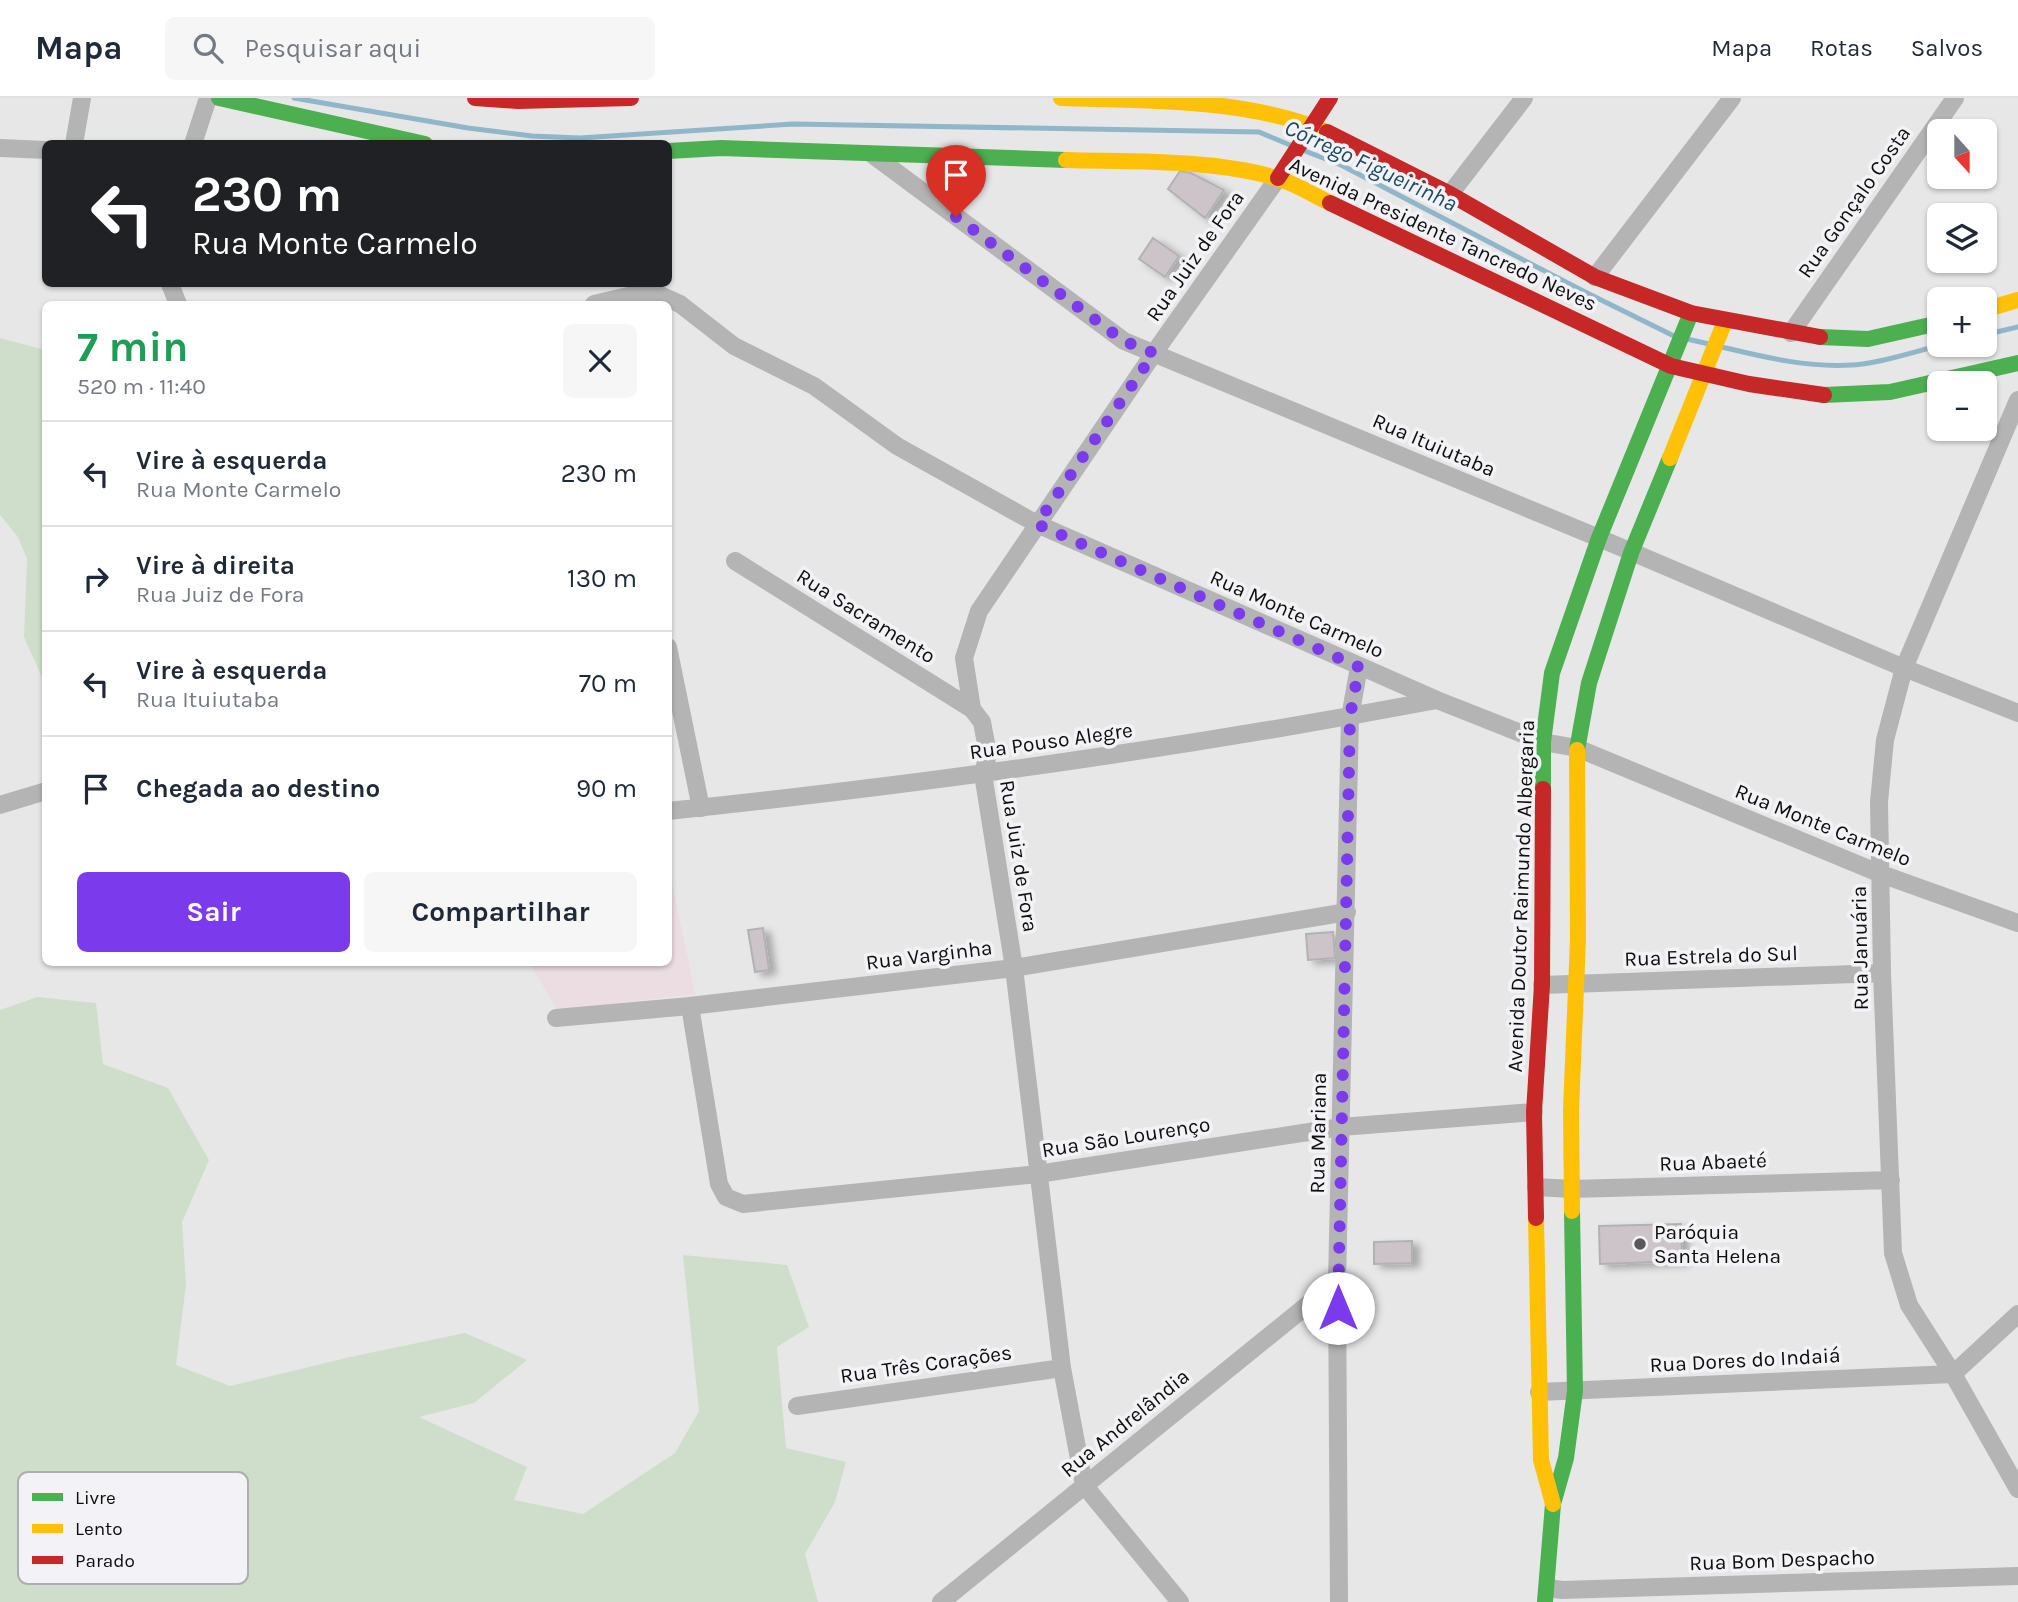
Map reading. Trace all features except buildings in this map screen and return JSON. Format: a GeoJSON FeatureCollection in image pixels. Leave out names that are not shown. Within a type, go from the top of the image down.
{"type":"FeatureCollection","features":[{"type":"Feature","properties":{"kind":"main road"},"geometry":{"type":"LineString","coordinates":[[219,98],[407,140]]}},
{"type":"Feature","properties":{"kind":"main road"},"geometry":{"type":"LineString","coordinates":[[475,98],[631,98]]}},
{"type":"Feature","properties":{"kind":"main road","name":"Avenida Presidente Tancredo Neves"},"geometry":{"type":"LineString","coordinates":[[1061,98],[1238,104],[1312,125],[1450,194],[1595,277],[1691,313],[1828,338],[1868,339],[1927,326]]}},
{"type":"Feature","properties":{"kind":"main road"},"geometry":{"type":"LineString","coordinates":[[1278,178],[1330,98]]}},
{"type":"Feature","properties":{"kind":"main road","name":"Avenida Presidente Tancredo Neves"},"geometry":{"type":"LineString","coordinates":[[672,151],[721,148],[870,153],[1178,164],[1242,170],[1278,178],[1671,366],[1749,384],[1828,397],[1890,391],[2018,363]]}},
{"type":"Feature","properties":{"kind":"main road"},"geometry":{"type":"LineString","coordinates":[[1997,306],[2018,300]]}},
{"type":"Feature","properties":{"kind":"main road","name":"Avenida Doutor Raimundo Albergaria"},"geometry":{"type":"LineString","coordinates":[[1557,1595],[1553,1504],[1541,1460],[1534,1112],[1542,985],[1543,742],[1552,673],[1599,537],[1691,313]]}},
{"type":"Feature","properties":{"kind":"main road","name":"Avenida Doutor Raimundo Albergaria"},"geometry":{"type":"LineString","coordinates":[[1553,1504],[1566,1458],[1575,1391],[1571,1110],[1576,983],[1577,748],[1589,683],[1631,553],[1725,321]]}},
{"type":"Feature","properties":{"kind":"street"},"geometry":{"type":"LineString","coordinates":[[75,140],[82,98]]}},
{"type":"Feature","properties":{"kind":"street"},"geometry":{"type":"LineString","coordinates":[[194,140],[208,98]]}},
{"type":"Feature","properties":{"kind":"street"},"geometry":{"type":"LineString","coordinates":[[1450,194],[1524,98]]}},
{"type":"Feature","properties":{"kind":"street"},"geometry":{"type":"LineString","coordinates":[[1595,277],[1732,98]]}},
{"type":"Feature","properties":{"kind":"street","name":"Rua Gonçalo Costa"},"geometry":{"type":"LineString","coordinates":[[1791,333],[1955,98]]}},
{"type":"Feature","properties":{"kind":"street"},"geometry":{"type":"LineString","coordinates":[[0,148],[42,150]]}},
{"type":"Feature","properties":{"kind":"street","name":"Rua Ituiutaba"},"geometry":{"type":"LineString","coordinates":[[870,153],[1124,341],[2018,713]]}},
{"type":"Feature","properties":{"kind":"street","name":"Rua Juiz de Fora"},"geometry":{"type":"LineString","coordinates":[[1180,1602],[1084,1485],[1062,1368],[1014,968],[983,774],[988,754],[982,722],[972,709],[964,658],[979,611],[1154,353],[1278,178]]}},
{"type":"Feature","properties":{"kind":"street","name":"Rua Monte Carmelo"},"geometry":{"type":"LineString","coordinates":[[607,301],[641,293],[660,295],[680,304],[734,346],[814,386],[897,446],[1037,524],[1359,667],[1543,742],[1577,748],[1881,874],[2018,923]]}},
{"type":"Feature","properties":{"kind":"street","name":"Rua Januária"},"geometry":{"type":"LineString","coordinates":[[2018,400],[1905,668],[1885,740],[1879,802],[1882,973],[1893,1253],[1909,1305],[1953,1374],[2018,1489]]}},
{"type":"Feature","properties":{"kind":"street","name":"Rua Sacramento"},"geometry":{"type":"LineString","coordinates":[[735,561],[972,709]]}},
{"type":"Feature","properties":{"kind":"street"},"geometry":{"type":"LineString","coordinates":[[672,667],[701,808]]}},
{"type":"Feature","properties":{"kind":"street","name":"Rua Mariana"},"geometry":{"type":"LineString","coordinates":[[1339,1602],[1337,1281],[1350,717],[1359,667]]}},
{"type":"Feature","properties":{"kind":"street","name":"Rua Pouso Alegre"},"geometry":{"type":"LineString","coordinates":[[672,811],[983,774],[1116,755],[1437,701]]}},
{"type":"Feature","properties":{"kind":"street"},"geometry":{"type":"LineString","coordinates":[[0,805],[42,792]]}},
{"type":"Feature","properties":{"kind":"street","name":"Rua Varginha"},"geometry":{"type":"LineString","coordinates":[[556,1018],[690,1006],[1014,968],[1347,912]]}},
{"type":"Feature","properties":{"kind":"street","name":"Rua Estrela do Sul"},"geometry":{"type":"LineString","coordinates":[[1542,985],[1882,973]]}},
{"type":"Feature","properties":{"kind":"street","name":"Rua São Lourenço"},"geometry":{"type":"LineString","coordinates":[[690,1006],[719,1184],[726,1197],[743,1204],[1038,1174],[1341,1127],[1534,1112]]}},
{"type":"Feature","properties":{"kind":"street","name":"Rua Abaeté"},"geometry":{"type":"LineString","coordinates":[[1536,1187],[1572,1189],[1891,1180]]}},
{"type":"Feature","properties":{"kind":"street","name":"Rua Andrelândia"},"geometry":{"type":"LineString","coordinates":[[941,1602],[1337,1281]]}},
{"type":"Feature","properties":{"kind":"street"},"geometry":{"type":"LineString","coordinates":[[1953,1374],[2018,1314]]}},
{"type":"Feature","properties":{"kind":"street","name":"Rua Três Corações"},"geometry":{"type":"LineString","coordinates":[[797,1406],[1062,1368]]}},
{"type":"Feature","properties":{"kind":"street","name":"Rua Dores do Indaiá"},"geometry":{"type":"LineString","coordinates":[[1539,1392],[1953,1374]]}},
{"type":"Feature","properties":{"kind":"street","name":"Rua Bom Despacho"},"geometry":{"type":"LineString","coordinates":[[1557,1595],[2018,1576]]}},
{"type":"Feature","properties":{"kind":"shaded area"},"geometry":{"type":"Polygon","coordinates":[[[672,883],[695,994],[558,1010],[531,966],[672,966],[672,883]]]}},
{"type":"Feature","properties":{"kind":"green space"},"geometry":{"type":"Polygon","coordinates":[[[0,338],[42,349],[42,677],[24,637],[27,559],[18,537],[0,515],[0,338]]]}},
{"type":"Feature","properties":{"kind":"green space"},"geometry":{"type":"Polygon","coordinates":[[[37,997],[96,1003],[103,1064],[168,1088],[209,1160],[182,1222],[186,1284],[176,1365],[230,1386],[465,1333],[527,1360],[474,1403],[419,1417],[527,1467],[514,1500],[583,1514],[675,1453],[699,1411],[683,1255],[787,1265],[809,1327],[777,1347],[786,1448],[846,1462],[835,1502],[805,1554],[818,1602],[0,1602],[0,1010],[37,997]]]}},
{"type":"Feature","properties":{"kind":"waterway","name":"Córrego Figueirinha"},"geometry":{"type":"LineString","coordinates":[[294,98],[468,128],[532,136],[580,138],[793,124],[1259,132],[1290,145]]}},
{"type":"Feature","properties":{"kind":"waterway","name":"Córrego Figueirinha"},"geometry":{"type":"LineString","coordinates":[[1305,151],[1341,165],[1674,336]]}},
{"type":"Feature","properties":{"kind":"waterway","name":"Córrego Figueirinha"},"geometry":{"type":"LineString","coordinates":[[1997,332],[2018,327]]}},
{"type":"Feature","properties":{"kind":"waterway","name":"Córrego Figueirinha"},"geometry":{"type":"LineString","coordinates":[[1687,339],[1709,344]]}},
{"type":"Feature","properties":{"kind":"waterway","name":"Córrego Figueirinha"},"geometry":{"type":"LineString","coordinates":[[1722,347],[1819,365],[1874,362],[1927,349]]}},
{"type":"Feature","properties":{"kind":"traffic: fast"},"geometry":{"type":"LineString","coordinates":[[219,98],[407,140]]}},
{"type":"Feature","properties":{"kind":"traffic: fast"},"geometry":{"type":"LineString","coordinates":[[672,151],[721,148],[1066,160]]}},
{"type":"Feature","properties":{"kind":"traffic: fast"},"geometry":{"type":"LineString","coordinates":[[1543,789],[1543,742],[1552,673],[1599,538],[1691,313]]}},
{"type":"Feature","properties":{"kind":"traffic: fast"},"geometry":{"type":"LineString","coordinates":[[1820,337],[1868,339],[1927,326]]}},
{"type":"Feature","properties":{"kind":"traffic: fast"},"geometry":{"type":"LineString","coordinates":[[1824,395],[1890,392],[2018,363]]}},
{"type":"Feature","properties":{"kind":"traffic: fast"},"geometry":{"type":"LineString","coordinates":[[1577,750],[1589,683],[1631,553],[1670,458]]}},
{"type":"Feature","properties":{"kind":"traffic: fast"},"geometry":{"type":"LineString","coordinates":[[1545,1602],[1553,1504],[1566,1458],[1575,1391],[1572,1211]]}},
{"type":"Feature","properties":{"kind":"traffic: slow"},"geometry":{"type":"LineString","coordinates":[[1061,98],[1162,101],[1231,107],[1296,121],[1327,132]]}},
{"type":"Feature","properties":{"kind":"traffic: slow"},"geometry":{"type":"LineString","coordinates":[[1066,160],[1226,167],[1283,180],[1330,203]]}},
{"type":"Feature","properties":{"kind":"traffic: slow"},"geometry":{"type":"LineString","coordinates":[[1997,306],[2018,300]]}},
{"type":"Feature","properties":{"kind":"traffic: slow"},"geometry":{"type":"LineString","coordinates":[[1670,458],[1725,321]]}},
{"type":"Feature","properties":{"kind":"traffic: slow"},"geometry":{"type":"LineString","coordinates":[[1572,1211],[1571,1110],[1578,939],[1577,750]]}},
{"type":"Feature","properties":{"kind":"traffic: slow"},"geometry":{"type":"LineString","coordinates":[[1536,1218],[1541,1460],[1553,1504]]}},
{"type":"Feature","properties":{"kind":"traffic: jam"},"geometry":{"type":"LineString","coordinates":[[475,98],[518,101],[631,98]]}},
{"type":"Feature","properties":{"kind":"traffic: jam"},"geometry":{"type":"LineString","coordinates":[[1278,178],[1330,98]]}},
{"type":"Feature","properties":{"kind":"traffic: jam"},"geometry":{"type":"LineString","coordinates":[[1327,132],[1450,194],[1595,277],[1691,313],[1820,337]]}},
{"type":"Feature","properties":{"kind":"traffic: jam"},"geometry":{"type":"LineString","coordinates":[[1330,203],[1671,366],[1749,384],[1824,395]]}},
{"type":"Feature","properties":{"kind":"traffic: jam"},"geometry":{"type":"LineString","coordinates":[[1536,1218],[1534,1112],[1542,985],[1543,789]]}},
{"type":"Feature","properties":{"kind":"place","name":"Paróquia Santa Helena"},"geometry":{"type":"Point","coordinates":[1640,1244]}},
{"type":"Feature","properties":{"kind":"route"},"geometry":{"type":"LineString","coordinates":[[956,217],[1124,341],[1154,353],[1037,524],[1359,667],[1350,717],[1338,1308]]}}]}
